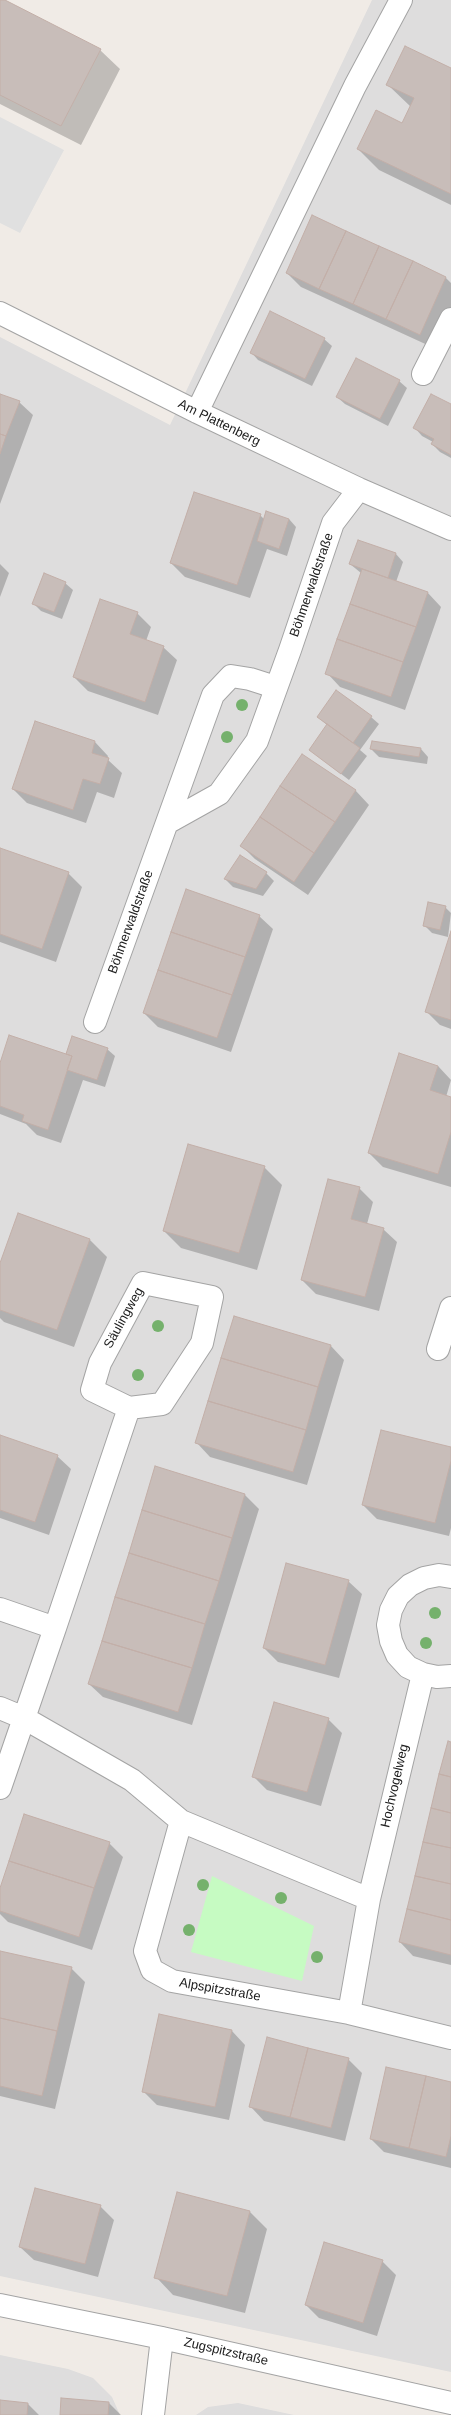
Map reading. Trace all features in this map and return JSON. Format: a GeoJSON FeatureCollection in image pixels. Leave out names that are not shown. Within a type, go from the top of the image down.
{"type":"FeatureCollection","features":[{"type":"Feature","properties":{"kind":"street"},"geometry":{"type":"LineString","coordinates":[[197,412],[355,86],[401,0]]}},
{"type":"Feature","properties":{"kind":"street","name":"Am Plattenberg"},"geometry":{"type":"LineString","coordinates":[[0,313],[197,412],[448,530]]}},
{"type":"Feature","properties":{"kind":"street"},"geometry":{"type":"LineString","coordinates":[[423,374],[451,319]]}},
{"type":"Feature","properties":{"kind":"street","name":"Böhmerwaldstraße"},"geometry":{"type":"LineString","coordinates":[[167,823],[219,794],[257,741],[275,687],[290,650],[333,523],[359,489]]}},
{"type":"Feature","properties":{"kind":"street","name":"Böhmerwaldstraße"},"geometry":{"type":"LineString","coordinates":[[95,1022],[214,695],[231,676],[250,678],[275,687]]}},
{"type":"Feature","properties":{"kind":"street","name":"Säulingweg"},"geometry":{"type":"LineString","coordinates":[[143,1283],[212,1296],[202,1343],[162,1404],[129,1408],[92,1390],[100,1362],[143,1283]]}},
{"type":"Feature","properties":{"kind":"street"},"geometry":{"type":"LineString","coordinates":[[438,1349],[451,1308]]}},
{"type":"Feature","properties":{"kind":"street"},"geometry":{"type":"LineString","coordinates":[[0,1788],[129,1408]]}},
{"type":"Feature","properties":{"kind":"street"},"geometry":{"type":"LineString","coordinates":[[451,1577],[439,1575],[424,1578],[410,1585],[398,1596],[391,1610],[388,1625],[390,1641],[397,1655],[408,1667],[423,1674],[437,1677],[451,1676]]}},
{"type":"Feature","properties":{"kind":"street"},"geometry":{"type":"LineString","coordinates":[[0,1609],[55,1628]]}},
{"type":"Feature","properties":{"kind":"street","name":"Hochvogelweg"},"geometry":{"type":"LineString","coordinates":[[369,1899],[423,1674]]}},
{"type":"Feature","properties":{"kind":"street"},"geometry":{"type":"LineString","coordinates":[[0,1708],[24,1718],[132,1780],[181,1821],[369,1899],[350,2013]]}},
{"type":"Feature","properties":{"kind":"street","name":"Alpspitzstraße"},"geometry":{"type":"LineString","coordinates":[[181,1821],[145,1951],[152,1970],[172,1981],[350,2013],[451,2038]]}},
{"type":"Feature","properties":{"kind":"street","name":"Zugspitzstraße"},"geometry":{"type":"LineString","coordinates":[[0,2305],[162,2338],[451,2403]]}},
{"type":"Feature","properties":{"kind":"street"},"geometry":{"type":"LineString","coordinates":[[153,2415],[162,2338]]}},
{"type":"Feature","properties":{"kind":"shaded area"},"geometry":{"type":"Polygon","coordinates":[[[372,0],[451,0],[451,2372],[0,2276],[0,337],[170,425],[372,0]]]}},
{"type":"Feature","properties":{"kind":"shaded area"},"geometry":{"type":"Polygon","coordinates":[[[0,117],[64,150],[20,233],[0,223],[0,117]]]}},
{"type":"Feature","properties":{"kind":"shaded area"},"geometry":{"type":"Polygon","coordinates":[[[0,2355],[68,2369],[93,2378],[112,2397],[120,2415],[0,2415],[0,2355]]]}},
{"type":"Feature","properties":{"kind":"shaded area"},"geometry":{"type":"Polygon","coordinates":[[[238,2403],[294,2415],[196,2415],[208,2407],[238,2403]]]}},
{"type":"Feature","properties":{"kind":"green space"},"geometry":{"type":"Polygon","coordinates":[[[212,1876],[314,1926],[302,1981],[191,1952],[212,1876]]]}},
{"type":"Feature","properties":{"kind":"building"},"geometry":{"type":"Polygon","coordinates":[[[0,0],[5,0],[101,49],[61,126],[0,95],[0,0]]]}},
{"type":"Feature","properties":{"kind":"building"},"geometry":{"type":"Polygon","coordinates":[[[405,46],[451,68],[451,194],[357,149],[376,110],[402,123],[414,98],[386,85],[405,46]]]}},
{"type":"Feature","properties":{"kind":"building"},"geometry":{"type":"Polygon","coordinates":[[[312,215],[346,231],[319,289],[286,273],[312,215]]]}},
{"type":"Feature","properties":{"kind":"building"},"geometry":{"type":"Polygon","coordinates":[[[346,231],[379,246],[353,304],[319,289],[346,231]]]}},
{"type":"Feature","properties":{"kind":"building"},"geometry":{"type":"Polygon","coordinates":[[[379,246],[413,261],[386,319],[353,304],[379,246]]]}},
{"type":"Feature","properties":{"kind":"building"},"geometry":{"type":"Polygon","coordinates":[[[413,261],[446,277],[420,335],[386,319],[413,261]]]}},
{"type":"Feature","properties":{"kind":"building"},"geometry":{"type":"Polygon","coordinates":[[[270,311],[325,338],[305,379],[250,353],[270,311]]]}},
{"type":"Feature","properties":{"kind":"building"},"geometry":{"type":"Polygon","coordinates":[[[356,358],[400,380],[380,419],[336,397],[356,358]]]}},
{"type":"Feature","properties":{"kind":"building"},"geometry":{"type":"Polygon","coordinates":[[[0,394],[20,401],[6,436],[0,434],[0,394]]]}},
{"type":"Feature","properties":{"kind":"building"},"geometry":{"type":"Polygon","coordinates":[[[431,394],[451,404],[451,455],[431,444],[434,439],[413,428],[431,394]]]}},
{"type":"Feature","properties":{"kind":"building"},"geometry":{"type":"Polygon","coordinates":[[[0,434],[6,436],[0,454],[0,434]]]}},
{"type":"Feature","properties":{"kind":"building"},"geometry":{"type":"Polygon","coordinates":[[[194,492],[261,514],[237,585],[170,563],[194,492]]]}},
{"type":"Feature","properties":{"kind":"building"},"geometry":{"type":"Polygon","coordinates":[[[266,511],[289,519],[279,549],[257,541],[266,511]]]}},
{"type":"Feature","properties":{"kind":"building"},"geometry":{"type":"Polygon","coordinates":[[[358,540],[396,553],[388,578],[349,564],[358,540]]]}},
{"type":"Feature","properties":{"kind":"building"},"geometry":{"type":"Polygon","coordinates":[[[362,569],[428,592],[416,627],[350,604],[362,569]]]}},
{"type":"Feature","properties":{"kind":"building"},"geometry":{"type":"Polygon","coordinates":[[[44,573],[66,582],[54,612],[32,604],[44,573]]]}},
{"type":"Feature","properties":{"kind":"building"},"geometry":{"type":"Polygon","coordinates":[[[100,599],[138,612],[130,634],[164,646],[145,702],[73,677],[100,599]]]}},
{"type":"Feature","properties":{"kind":"building"},"geometry":{"type":"Polygon","coordinates":[[[350,604],[416,627],[403,662],[337,639],[350,604]]]}},
{"type":"Feature","properties":{"kind":"building"},"geometry":{"type":"Polygon","coordinates":[[[337,639],[403,662],[391,697],[325,674],[337,639]]]}},
{"type":"Feature","properties":{"kind":"building"},"geometry":{"type":"Polygon","coordinates":[[[336,690],[372,716],[353,743],[317,717],[336,690]]]}},
{"type":"Feature","properties":{"kind":"building"},"geometry":{"type":"Polygon","coordinates":[[[35,721],[95,741],[92,753],[109,758],[100,784],[83,779],[73,810],[12,789],[35,721]]]}},
{"type":"Feature","properties":{"kind":"building"},"geometry":{"type":"Polygon","coordinates":[[[327,724],[360,748],[341,774],[309,750],[327,724]]]}},
{"type":"Feature","properties":{"kind":"building"},"geometry":{"type":"Polygon","coordinates":[[[372,741],[421,748],[419,757],[370,749],[372,741]]]}},
{"type":"Feature","properties":{"kind":"building"},"geometry":{"type":"Polygon","coordinates":[[[302,754],[356,790],[335,822],[280,786],[302,754]]]}},
{"type":"Feature","properties":{"kind":"building"},"geometry":{"type":"Polygon","coordinates":[[[280,786],[335,822],[314,853],[260,817],[280,786]]]}},
{"type":"Feature","properties":{"kind":"building"},"geometry":{"type":"Polygon","coordinates":[[[260,817],[314,853],[294,882],[240,846],[260,817]]]}},
{"type":"Feature","properties":{"kind":"building"},"geometry":{"type":"Polygon","coordinates":[[[0,848],[69,872],[42,949],[0,934],[0,848]]]}},
{"type":"Feature","properties":{"kind":"building"},"geometry":{"type":"Polygon","coordinates":[[[240,855],[267,872],[256,889],[224,879],[240,855]]]}},
{"type":"Feature","properties":{"kind":"building"},"geometry":{"type":"Polygon","coordinates":[[[186,889],[260,915],[245,957],[171,932],[186,889]]]}},
{"type":"Feature","properties":{"kind":"building"},"geometry":{"type":"Polygon","coordinates":[[[428,902],[446,906],[440,930],[423,926],[428,902]]]}},
{"type":"Feature","properties":{"kind":"building"},"geometry":{"type":"Polygon","coordinates":[[[451,931],[451,1020],[425,1012],[451,931]]]}},
{"type":"Feature","properties":{"kind":"building"},"geometry":{"type":"Polygon","coordinates":[[[171,932],[245,957],[232,995],[158,970],[171,932]]]}},
{"type":"Feature","properties":{"kind":"building"},"geometry":{"type":"Polygon","coordinates":[[[158,970],[232,995],[217,1038],[143,1013],[158,970]]]}},
{"type":"Feature","properties":{"kind":"building"},"geometry":{"type":"Polygon","coordinates":[[[9,1035],[72,1056],[48,1130],[22,1121],[24,1115],[0,1106],[0,1063],[9,1035]]]}},
{"type":"Feature","properties":{"kind":"building"},"geometry":{"type":"Polygon","coordinates":[[[72,1036],[108,1048],[97,1080],[67,1070],[72,1056],[66,1054],[72,1036]]]}},
{"type":"Feature","properties":{"kind":"building"},"geometry":{"type":"Polygon","coordinates":[[[399,1053],[438,1066],[430,1090],[451,1097],[451,1132],[438,1174],[368,1153],[399,1053]]]}},
{"type":"Feature","properties":{"kind":"building"},"geometry":{"type":"Polygon","coordinates":[[[188,1144],[265,1166],[239,1253],[163,1231],[188,1144]]]}},
{"type":"Feature","properties":{"kind":"building"},"geometry":{"type":"Polygon","coordinates":[[[328,1179],[360,1187],[351,1219],[384,1228],[365,1297],[301,1280],[328,1179]]]}},
{"type":"Feature","properties":{"kind":"building"},"geometry":{"type":"Polygon","coordinates":[[[18,1213],[90,1239],[57,1330],[0,1310],[0,1263],[18,1213]]]}},
{"type":"Feature","properties":{"kind":"building"},"geometry":{"type":"Polygon","coordinates":[[[234,1316],[331,1345],[318,1387],[221,1358],[234,1316]]]}},
{"type":"Feature","properties":{"kind":"building"},"geometry":{"type":"Polygon","coordinates":[[[221,1358],[318,1387],[306,1430],[208,1401],[221,1358]]]}},
{"type":"Feature","properties":{"kind":"building"},"geometry":{"type":"Polygon","coordinates":[[[208,1401],[306,1430],[293,1472],[195,1443],[208,1401]]]}},
{"type":"Feature","properties":{"kind":"building"},"geometry":{"type":"Polygon","coordinates":[[[381,1430],[451,1447],[451,1461],[435,1523],[362,1505],[381,1430]]]}},
{"type":"Feature","properties":{"kind":"building"},"geometry":{"type":"Polygon","coordinates":[[[0,1435],[58,1455],[35,1522],[0,1510],[0,1435]]]}},
{"type":"Feature","properties":{"kind":"building"},"geometry":{"type":"Polygon","coordinates":[[[155,1466],[245,1494],[232,1538],[142,1510],[155,1466]]]}},
{"type":"Feature","properties":{"kind":"building"},"geometry":{"type":"Polygon","coordinates":[[[142,1510],[232,1538],[219,1581],[129,1553],[142,1510]]]}},
{"type":"Feature","properties":{"kind":"building"},"geometry":{"type":"Polygon","coordinates":[[[129,1553],[219,1581],[205,1624],[115,1597],[129,1553]]]}},
{"type":"Feature","properties":{"kind":"building"},"geometry":{"type":"Polygon","coordinates":[[[286,1563],[349,1580],[325,1665],[263,1648],[286,1563]]]}},
{"type":"Feature","properties":{"kind":"building"},"geometry":{"type":"Polygon","coordinates":[[[115,1597],[205,1624],[192,1668],[102,1641],[115,1597]]]}},
{"type":"Feature","properties":{"kind":"building"},"geometry":{"type":"Polygon","coordinates":[[[102,1641],[192,1668],[178,1712],[88,1684],[102,1641]]]}},
{"type":"Feature","properties":{"kind":"building"},"geometry":{"type":"Polygon","coordinates":[[[274,1702],[329,1718],[307,1792],[252,1777],[274,1702]]]}},
{"type":"Feature","properties":{"kind":"building"},"geometry":{"type":"Polygon","coordinates":[[[448,1741],[451,1742],[451,1777],[439,1774],[448,1741]]]}},
{"type":"Feature","properties":{"kind":"building"},"geometry":{"type":"Polygon","coordinates":[[[439,1774],[451,1777],[451,1813],[431,1808],[439,1774]]]}},
{"type":"Feature","properties":{"kind":"building"},"geometry":{"type":"Polygon","coordinates":[[[431,1808],[451,1813],[451,1848],[423,1842],[431,1808]]]}},
{"type":"Feature","properties":{"kind":"building"},"geometry":{"type":"Polygon","coordinates":[[[24,1814],[110,1842],[94,1888],[9,1861],[24,1814]]]}},
{"type":"Feature","properties":{"kind":"building"},"geometry":{"type":"Polygon","coordinates":[[[423,1842],[451,1848],[451,1884],[415,1876],[423,1842]]]}},
{"type":"Feature","properties":{"kind":"building"},"geometry":{"type":"Polygon","coordinates":[[[9,1861],[94,1888],[79,1937],[0,1911],[0,1888],[9,1861]]]}},
{"type":"Feature","properties":{"kind":"building"},"geometry":{"type":"Polygon","coordinates":[[[415,1876],[451,1884],[451,1920],[407,1909],[415,1876]]]}},
{"type":"Feature","properties":{"kind":"building"},"geometry":{"type":"Polygon","coordinates":[[[407,1909],[451,1920],[451,1955],[399,1942],[407,1909]]]}},
{"type":"Feature","properties":{"kind":"building"},"geometry":{"type":"Polygon","coordinates":[[[0,1951],[72,1967],[57,2031],[0,2018],[0,1951]]]}},
{"type":"Feature","properties":{"kind":"building"},"geometry":{"type":"Polygon","coordinates":[[[159,2014],[232,2030],[215,2107],[142,2092],[159,2014]]]}},
{"type":"Feature","properties":{"kind":"building"},"geometry":{"type":"Polygon","coordinates":[[[0,2018],[57,2031],[42,2096],[0,2086],[0,2018]]]}},
{"type":"Feature","properties":{"kind":"building"},"geometry":{"type":"Polygon","coordinates":[[[267,2037],[308,2048],[290,2117],[249,2107],[267,2037]]]}},
{"type":"Feature","properties":{"kind":"building"},"geometry":{"type":"Polygon","coordinates":[[[308,2048],[349,2058],[331,2128],[290,2117],[308,2048]]]}},
{"type":"Feature","properties":{"kind":"building"},"geometry":{"type":"Polygon","coordinates":[[[386,2067],[426,2076],[409,2148],[370,2139],[386,2067]]]}},
{"type":"Feature","properties":{"kind":"building"},"geometry":{"type":"Polygon","coordinates":[[[426,2076],[451,2082],[451,2136],[446,2157],[409,2148],[426,2076]]]}},
{"type":"Feature","properties":{"kind":"building"},"geometry":{"type":"Polygon","coordinates":[[[35,2188],[101,2205],[85,2264],[19,2247],[35,2188]]]}},
{"type":"Feature","properties":{"kind":"building"},"geometry":{"type":"Polygon","coordinates":[[[177,2192],[250,2211],[227,2296],[154,2278],[177,2192]]]}},
{"type":"Feature","properties":{"kind":"building"},"geometry":{"type":"Polygon","coordinates":[[[324,2242],[383,2260],[363,2323],[305,2305],[324,2242]]]}},
{"type":"Feature","properties":{"kind":"building"},"geometry":{"type":"Polygon","coordinates":[[[61,2398],[109,2402],[108,2415],[60,2415],[61,2398]]]}},
{"type":"Feature","properties":{"kind":"building"},"geometry":{"type":"Polygon","coordinates":[[[0,2400],[28,2403],[27,2415],[0,2415],[0,2400]]]}}]}
